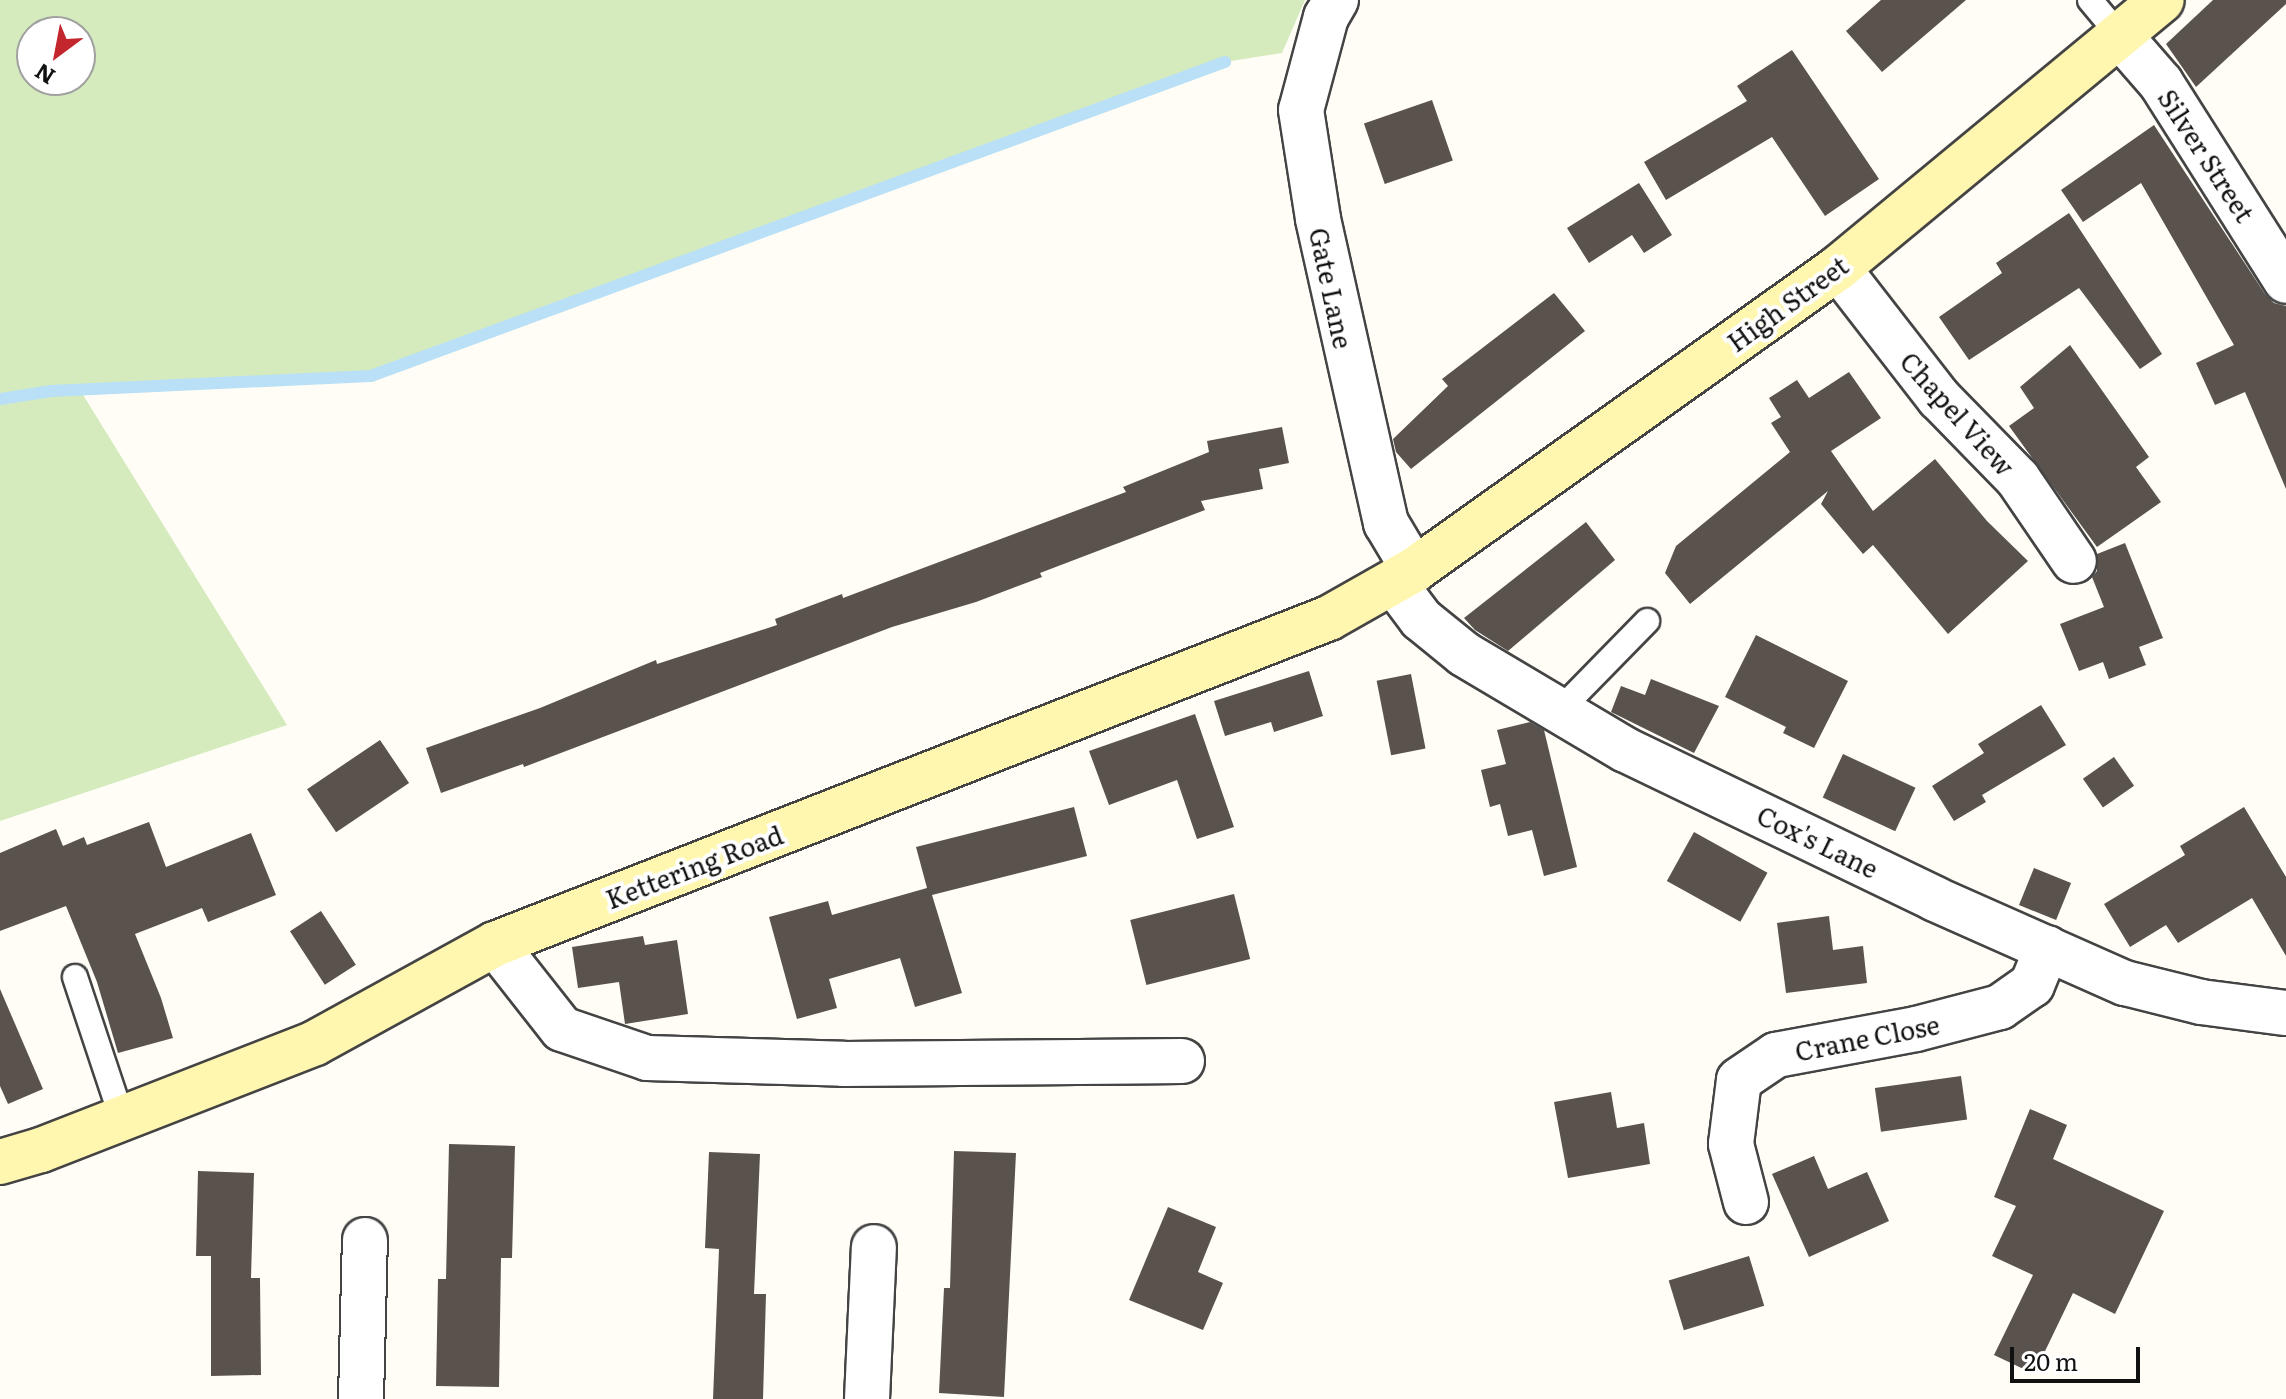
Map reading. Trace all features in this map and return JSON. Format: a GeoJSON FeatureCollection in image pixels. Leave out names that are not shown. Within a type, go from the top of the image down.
{"type":"FeatureCollection","features":[{"type":"Feature","properties":{"kind":"street","name":"Gate Lane"},"geometry":{"type":"LineString","coordinates":[[1336,0],[1326,17],[1301,110],[1318,219],[1386,523],[1404,576]]}},
{"type":"Feature","properties":{"kind":"street","name":"High Street"},"geometry":{"type":"LineString","coordinates":[[1404,576],[1838,268],[2162,0]]}},
{"type":"Feature","properties":{"kind":"street","name":"Silver Street"},"geometry":{"type":"LineString","coordinates":[[2120,36],[2161,83],[2286,281]]}},
{"type":"Feature","properties":{"kind":"street","name":"Chapel View"},"geometry":{"type":"LineString","coordinates":[[1838,268],[1939,398],[2018,479],[2074,561]]}},
{"type":"Feature","properties":{"kind":"street","name":"Cox's Lane"},"geometry":{"type":"LineString","coordinates":[[1404,576],[1421,619],[1464,654],[1626,750],[1935,899],[2125,983],[2201,1002],[2286,1013]]}},
{"type":"Feature","properties":{"kind":"street","name":"Kettering Road"},"geometry":{"type":"LineString","coordinates":[[0,1162],[315,1043],[495,944],[1329,618],[1404,576]]}},
{"type":"Feature","properties":{"kind":"street"},"geometry":{"type":"LineString","coordinates":[[495,944],[562,1029],[647,1058],[844,1064],[1182,1061]]}},
{"type":"Feature","properties":{"kind":"street","name":"Crane Close"},"geometry":{"type":"LineString","coordinates":[[1746,1202],[1731,1144],[1739,1080],[1776,1055],[1916,1029],[2000,1007],[2032,985],[2047,948]]}},
{"type":"Feature","properties":{"kind":"street"},"geometry":{"type":"LineString","coordinates":[[361,1399],[365,1240]]}},
{"type":"Feature","properties":{"kind":"street"},"geometry":{"type":"LineString","coordinates":[[867,1399],[874,1247]]}},
{"type":"Feature","properties":{"kind":"lane"},"geometry":{"type":"LineString","coordinates":[[2090,0],[2120,36]]}},
{"type":"Feature","properties":{"kind":"lane"},"geometry":{"type":"LineString","coordinates":[[1559,711],[1647,621]]}},
{"type":"Feature","properties":{"kind":"lane"},"geometry":{"type":"LineString","coordinates":[[75,977],[122,1118]]}},
{"type":"Feature","properties":{"kind":"green space"},"geometry":{"type":"Polygon","coordinates":[[[0,0],[1305,0],[1282,53],[1225,62],[371,376],[80,390],[287,725],[0,821],[0,0]]]}},
{"type":"Feature","properties":{"kind":"building"},"geometry":{"type":"Polygon","coordinates":[[[1881,0],[1966,0],[1882,72],[1846,31],[1881,0]]]}},
{"type":"Feature","properties":{"kind":"building"},"geometry":{"type":"Polygon","coordinates":[[[2213,0],[2286,0],[2286,4],[2196,87],[2166,44],[2213,0]]]}},
{"type":"Feature","properties":{"kind":"building"},"geometry":{"type":"Polygon","coordinates":[[[1792,50],[1879,179],[1825,216],[1772,137],[1666,200],[1644,162],[1747,101],[1737,86],[1792,50]]]}},
{"type":"Feature","properties":{"kind":"building"},"geometry":{"type":"Polygon","coordinates":[[[1432,100],[1453,161],[1385,184],[1364,123],[1432,100]]]}},
{"type":"Feature","properties":{"kind":"building"},"geometry":{"type":"Polygon","coordinates":[[[2154,125],[2265,294],[2274,303],[2286,306],[2286,489],[2245,392],[2215,405],[2196,363],[2234,345],[2141,183],[2083,222],[2061,190],[2154,125]]]}},
{"type":"Feature","properties":{"kind":"building"},"geometry":{"type":"Polygon","coordinates":[[[1639,183],[1672,235],[1644,253],[1632,235],[1589,263],[1567,228],[1639,183]]]}},
{"type":"Feature","properties":{"kind":"building"},"geometry":{"type":"Polygon","coordinates":[[[2069,213],[2162,354],[2140,369],[2079,288],[1969,360],[1939,317],[2002,273],[1996,263],[2069,213]]]}},
{"type":"Feature","properties":{"kind":"building"},"geometry":{"type":"Polygon","coordinates":[[[1554,293],[1585,331],[1411,469],[1396,452],[1393,439],[1448,386],[1442,379],[1554,293]]]}},
{"type":"Feature","properties":{"kind":"building"},"geometry":{"type":"Polygon","coordinates":[[[2070,345],[2149,457],[2136,467],[2161,502],[2097,547],[2009,426],[2034,408],[2020,387],[2070,345]]]}},
{"type":"Feature","properties":{"kind":"building"},"geometry":{"type":"Polygon","coordinates":[[[1849,372],[1881,418],[1831,451],[1873,511],[1935,459],[1987,521],[2028,561],[1948,634],[1873,545],[1863,554],[1821,504],[1828,491],[1690,604],[1665,573],[1676,546],[1790,452],[1771,423],[1781,417],[1769,398],[1797,380],[1809,398],[1849,372]]]}},
{"type":"Feature","properties":{"kind":"building"},"geometry":{"type":"Polygon","coordinates":[[[1282,427],[1289,463],[1259,469],[1263,489],[1201,501],[1205,510],[1040,573],[1042,577],[976,602],[892,627],[524,767],[523,764],[441,793],[426,748],[540,708],[656,660],[657,664],[777,625],[775,619],[842,594],[843,598],[1126,492],[1123,487],[1209,452],[1207,441],[1282,427]]]}},
{"type":"Feature","properties":{"kind":"building"},"geometry":{"type":"Polygon","coordinates":[[[1586,522],[1615,560],[1508,651],[1475,630],[1464,618],[1586,522]]]}},
{"type":"Feature","properties":{"kind":"building"},"geometry":{"type":"Polygon","coordinates":[[[2125,543],[2163,638],[2139,647],[2146,665],[2109,679],[2103,662],[2079,671],[2060,624],[2104,607],[2092,577],[2097,571],[2097,554],[2125,543]]]}},
{"type":"Feature","properties":{"kind":"building"},"geometry":{"type":"Polygon","coordinates":[[[1756,635],[1848,681],[1814,748],[1783,733],[1786,727],[1725,697],[1756,635]]]}},
{"type":"Feature","properties":{"kind":"building"},"geometry":{"type":"Polygon","coordinates":[[[1309,671],[1323,716],[1274,732],[1271,722],[1225,736],[1214,701],[1309,671]]]}},
{"type":"Feature","properties":{"kind":"building"},"geometry":{"type":"Polygon","coordinates":[[[1411,674],[1426,749],[1391,755],[1377,681],[1411,674]]]}},
{"type":"Feature","properties":{"kind":"building"},"geometry":{"type":"Polygon","coordinates":[[[1651,679],[1719,706],[1694,753],[1611,712],[1621,686],[1645,695],[1651,679]]]}},
{"type":"Feature","properties":{"kind":"building"},"geometry":{"type":"Polygon","coordinates":[[[2041,705],[2066,745],[1982,795],[1986,802],[1954,821],[1932,786],[1984,753],[1978,744],[2041,705]]]}},
{"type":"Feature","properties":{"kind":"building"},"geometry":{"type":"Polygon","coordinates":[[[1195,714],[1234,827],[1197,839],[1177,780],[1109,805],[1089,751],[1195,714]]]}},
{"type":"Feature","properties":{"kind":"building"},"geometry":{"type":"Polygon","coordinates":[[[1530,722],[1544,730],[1577,867],[1544,876],[1532,830],[1508,836],[1500,804],[1490,807],[1481,770],[1506,764],[1497,730],[1530,722]]]}},
{"type":"Feature","properties":{"kind":"building"},"geometry":{"type":"Polygon","coordinates":[[[380,740],[409,783],[336,832],[307,789],[380,740]]]}},
{"type":"Feature","properties":{"kind":"building"},"geometry":{"type":"Polygon","coordinates":[[[1843,754],[1916,788],[1895,831],[1823,798],[1843,754]]]}},
{"type":"Feature","properties":{"kind":"building"},"geometry":{"type":"Polygon","coordinates":[[[2114,757],[2134,786],[2103,807],[2083,779],[2114,757]]]}},
{"type":"Feature","properties":{"kind":"building"},"geometry":{"type":"Polygon","coordinates":[[[1074,807],[1087,856],[932,895],[962,993],[915,1007],[900,958],[829,979],[837,1008],[797,1019],[769,917],[828,901],[832,915],[927,888],[916,847],[1074,807]]]}},
{"type":"Feature","properties":{"kind":"building"},"geometry":{"type":"Polygon","coordinates":[[[2244,807],[2286,877],[2286,956],[2252,898],[2178,943],[2166,925],[2130,947],[2104,904],[2185,855],[2180,846],[2244,807]]]}},
{"type":"Feature","properties":{"kind":"building"},"geometry":{"type":"Polygon","coordinates":[[[149,822],[166,867],[251,833],[276,895],[208,922],[202,908],[135,934],[161,998],[173,1038],[118,1053],[97,982],[66,906],[0,931],[0,853],[56,829],[63,846],[84,837],[87,845],[149,822]]]}},
{"type":"Feature","properties":{"kind":"building"},"geometry":{"type":"Polygon","coordinates":[[[1694,832],[1767,873],[1740,922],[1667,881],[1694,832]]]}},
{"type":"Feature","properties":{"kind":"building"},"geometry":{"type":"Polygon","coordinates":[[[2034,868],[2071,883],[2056,920],[2019,905],[2034,868]]]}},
{"type":"Feature","properties":{"kind":"building"},"geometry":{"type":"Polygon","coordinates":[[[1234,894],[1250,959],[1146,985],[1130,920],[1234,894]]]}},
{"type":"Feature","properties":{"kind":"building"},"geometry":{"type":"Polygon","coordinates":[[[321,911],[356,965],[325,985],[290,931],[321,911]]]}},
{"type":"Feature","properties":{"kind":"building"},"geometry":{"type":"Polygon","coordinates":[[[1829,916],[1833,950],[1863,946],[1867,983],[1786,993],[1777,923],[1829,916]]]}},
{"type":"Feature","properties":{"kind":"building"},"geometry":{"type":"Polygon","coordinates":[[[643,936],[645,945],[677,940],[688,1014],[625,1024],[619,982],[578,988],[572,947],[643,936]]]}},
{"type":"Feature","properties":{"kind":"building"},"geometry":{"type":"Polygon","coordinates":[[[0,989],[43,1089],[8,1104],[0,1086],[0,989]]]}},
{"type":"Feature","properties":{"kind":"building"},"geometry":{"type":"Polygon","coordinates":[[[1961,1076],[1967,1120],[1881,1132],[1875,1088],[1961,1076]]]}},
{"type":"Feature","properties":{"kind":"building"},"geometry":{"type":"Polygon","coordinates":[[[1611,1092],[1617,1128],[1644,1123],[1650,1164],[1568,1178],[1554,1102],[1611,1092]]]}},
{"type":"Feature","properties":{"kind":"building"},"geometry":{"type":"Polygon","coordinates":[[[2030,1109],[2067,1125],[2053,1159],[2164,1211],[2115,1314],[2073,1293],[2034,1374],[1994,1355],[2033,1275],[1992,1256],[2016,1206],[1994,1197],[2030,1109]]]}},
{"type":"Feature","properties":{"kind":"building"},"geometry":{"type":"Polygon","coordinates":[[[449,1144],[515,1146],[512,1258],[501,1258],[499,1387],[436,1386],[438,1279],[446,1279],[449,1144]]]}},
{"type":"Feature","properties":{"kind":"building"},"geometry":{"type":"Polygon","coordinates":[[[954,1151],[1016,1153],[1004,1397],[939,1393],[944,1288],[950,1288],[954,1151]]]}},
{"type":"Feature","properties":{"kind":"building"},"geometry":{"type":"Polygon","coordinates":[[[709,1152],[760,1154],[754,1294],[766,1294],[763,1399],[713,1399],[719,1249],[705,1248],[709,1152]]]}},
{"type":"Feature","properties":{"kind":"building"},"geometry":{"type":"Polygon","coordinates":[[[1814,1156],[1828,1189],[1867,1172],[1889,1221],[1809,1257],[1772,1174],[1814,1156]]]}},
{"type":"Feature","properties":{"kind":"building"},"geometry":{"type":"Polygon","coordinates":[[[198,1171],[254,1173],[251,1278],[260,1278],[261,1375],[211,1376],[211,1256],[196,1256],[198,1171]]]}},
{"type":"Feature","properties":{"kind":"building"},"geometry":{"type":"Polygon","coordinates":[[[1168,1207],[1216,1227],[1198,1272],[1223,1283],[1203,1330],[1129,1300],[1168,1207]]]}},
{"type":"Feature","properties":{"kind":"building"},"geometry":{"type":"Polygon","coordinates":[[[1749,1256],[1764,1306],[1684,1330],[1669,1281],[1749,1256]]]}},
{"type":"Feature","properties":{"kind":"waterway"},"geometry":{"type":"LineString","coordinates":[[0,399],[51,391],[371,376],[1225,62]]}}]}
